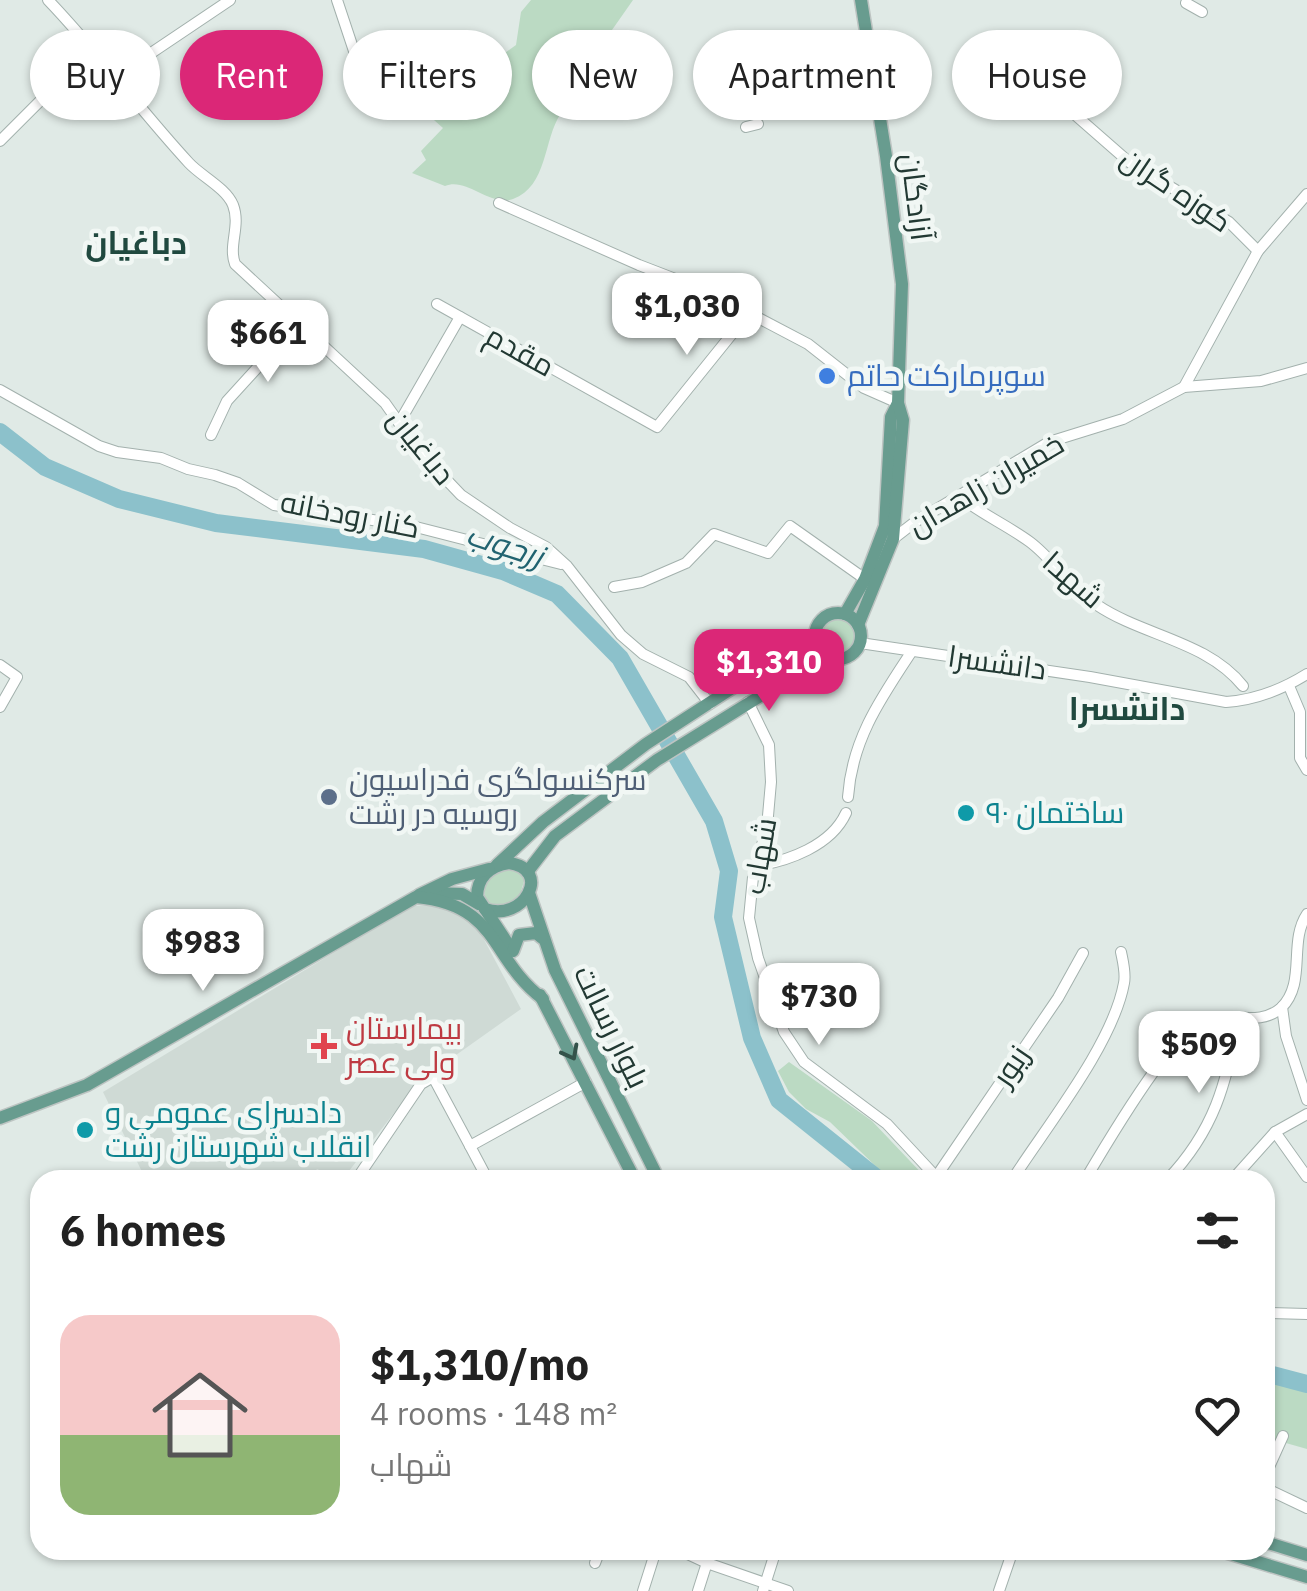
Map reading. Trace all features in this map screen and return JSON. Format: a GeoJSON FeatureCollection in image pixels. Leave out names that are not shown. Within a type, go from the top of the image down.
{"type":"FeatureCollection","features":[{"type":"Feature","properties":{"kind":"main road","name":"آزادگان"},"geometry":{"type":"LineString","coordinates":[[858,626],[893,539],[903,420],[898,403],[902,284],[861,0]]}},
{"type":"Feature","properties":{"kind":"main road","name":"آزادگان"},"geometry":{"type":"LineString","coordinates":[[844,614],[865,579],[885,526],[890,417],[898,403]]}},
{"type":"Feature","properties":{"kind":"main road"},"geometry":{"type":"LineString","coordinates":[[482,906],[477,889],[494,867],[543,822],[646,744],[814,636],[822,619],[844,614],[858,626],[860,643],[854,654],[843,659],[825,656],[814,636]]}},
{"type":"Feature","properties":{"kind":"main road"},"geometry":{"type":"LineString","coordinates":[[528,872],[556,836],[657,760],[825,656]]}},
{"type":"Feature","properties":{"kind":"main road"},"geometry":{"type":"LineString","coordinates":[[0,1118],[87,1084],[416,896],[452,879],[516,863],[531,878],[528,892],[511,910],[499,912],[462,894],[440,891],[416,896]]}},
{"type":"Feature","properties":{"kind":"main road","name":"بلوار رسالت"},"geometry":{"type":"LineString","coordinates":[[528,892],[542,938],[654,1170]]}},
{"type":"Feature","properties":{"kind":"main road"},"geometry":{"type":"LineString","coordinates":[[416,896],[451,902],[468,911],[494,939],[526,987],[543,999]]}},
{"type":"Feature","properties":{"kind":"main road","name":"بلوار رسالت"},"geometry":{"type":"LineString","coordinates":[[482,906],[543,999],[631,1170]]}},
{"type":"Feature","properties":{"kind":"main road"},"geometry":{"type":"LineString","coordinates":[[513,951],[518,935],[527,932],[542,938]]}},
{"type":"Feature","properties":{"kind":"main road"},"geometry":{"type":"LineString","coordinates":[[1275,1545],[1307,1555]]}},
{"type":"Feature","properties":{"kind":"main road"},"geometry":{"type":"LineString","coordinates":[[1252,1560],[1307,1576]]}},
{"type":"Feature","properties":{"kind":"street"},"geometry":{"type":"LineString","coordinates":[[48,0],[77,30]]}},
{"type":"Feature","properties":{"kind":"street"},"geometry":{"type":"LineString","coordinates":[[160,47],[230,0]]}},
{"type":"Feature","properties":{"kind":"street"},"geometry":{"type":"LineString","coordinates":[[337,0],[347,30]]}},
{"type":"Feature","properties":{"kind":"street"},"geometry":{"type":"LineString","coordinates":[[1186,4],[1202,12]]}},
{"type":"Feature","properties":{"kind":"street"},"geometry":{"type":"LineString","coordinates":[[0,141],[30,111]]}},
{"type":"Feature","properties":{"kind":"street","name":"دباغیان"},"geometry":{"type":"LineString","coordinates":[[154,120],[192,166],[232,200],[237,223],[231,254],[247,277],[385,402],[419,452],[462,495],[546,547],[567,566],[621,635],[643,654],[688,677],[710,704]]}},
{"type":"Feature","properties":{"kind":"street","name":"کوزه گران"},"geometry":{"type":"LineString","coordinates":[[1081,120],[1129,162],[1228,222],[1258,250]]}},
{"type":"Feature","properties":{"kind":"street"},"geometry":{"type":"LineString","coordinates":[[1184,388],[1258,250],[1307,194]]}},
{"type":"Feature","properties":{"kind":"street"},"geometry":{"type":"LineString","coordinates":[[499,203],[709,292],[808,344],[864,388],[898,403]]}},
{"type":"Feature","properties":{"kind":"street","name":"مقدم"},"geometry":{"type":"LineString","coordinates":[[436,304],[657,426],[748,314]]}},
{"type":"Feature","properties":{"kind":"street"},"geometry":{"type":"LineString","coordinates":[[400,423],[460,318]]}},
{"type":"Feature","properties":{"kind":"street"},"geometry":{"type":"LineString","coordinates":[[211,435],[226,401],[299,322]]}},
{"type":"Feature","properties":{"kind":"street","name":"خمیران زاهدان"},"geometry":{"type":"LineString","coordinates":[[893,539],[1048,442],[1123,419],[1184,388],[1262,381],[1307,368]]}},
{"type":"Feature","properties":{"kind":"street","name":"کنار رودخانه"},"geometry":{"type":"LineString","coordinates":[[0,390],[99,446],[215,474],[274,505],[412,526],[567,566]]}},
{"type":"Feature","properties":{"kind":"street","name":"شهدا"},"geometry":{"type":"LineString","coordinates":[[959,496],[1031,543],[1094,604],[1129,624],[1202,652],[1234,674],[1244,686]]}},
{"type":"Feature","properties":{"kind":"street"},"geometry":{"type":"LineString","coordinates":[[896,520],[902,525],[915,522]]}},
{"type":"Feature","properties":{"kind":"street"},"geometry":{"type":"LineString","coordinates":[[614,588],[642,582],[686,564],[714,534],[768,553],[790,526],[865,579]]}},
{"type":"Feature","properties":{"kind":"street","name":"دانشسرا"},"geometry":{"type":"LineString","coordinates":[[860,643],[1090,677],[1226,702],[1289,686],[1307,674]]}},
{"type":"Feature","properties":{"kind":"street"},"geometry":{"type":"LineString","coordinates":[[848,797],[856,745],[912,651]]}},
{"type":"Feature","properties":{"kind":"street"},"geometry":{"type":"LineString","coordinates":[[0,665],[16,677],[0,707]]}},
{"type":"Feature","properties":{"kind":"street"},"geometry":{"type":"LineString","coordinates":[[1289,686],[1300,712],[1300,758],[1307,770]]}},
{"type":"Feature","properties":{"kind":"street","name":"شهاب"},"geometry":{"type":"LineString","coordinates":[[748,702],[769,746],[771,782],[767,826],[756,866],[749,918],[758,958],[792,1048],[804,1062],[887,1124],[930,1170]]}},
{"type":"Feature","properties":{"kind":"street"},"geometry":{"type":"LineString","coordinates":[[756,866],[786,861],[808,849],[840,824],[846,813]]}},
{"type":"Feature","properties":{"kind":"street"},"geometry":{"type":"LineString","coordinates":[[1092,1170],[1178,1041],[1199,1022],[1220,1016],[1265,1017],[1282,1007],[1292,991],[1299,966],[1299,926],[1307,914]]}},
{"type":"Feature","properties":{"kind":"street"},"geometry":{"type":"LineString","coordinates":[[1018,1170],[1103,1040],[1126,979],[1122,952]]}},
{"type":"Feature","properties":{"kind":"street","name":"زیور"},"geometry":{"type":"LineString","coordinates":[[943,1170],[1058,998],[1083,953]]}},
{"type":"Feature","properties":{"kind":"street"},"geometry":{"type":"LineString","coordinates":[[1282,1007],[1286,1036],[1307,1100]]}},
{"type":"Feature","properties":{"kind":"street"},"geometry":{"type":"LineString","coordinates":[[1176,1170],[1210,1122],[1228,1077],[1238,1018]]}},
{"type":"Feature","properties":{"kind":"street"},"geometry":{"type":"LineString","coordinates":[[363,1170],[422,1084],[433,1077],[483,1170]]}},
{"type":"Feature","properties":{"kind":"street"},"geometry":{"type":"LineString","coordinates":[[470,1146],[586,1082]]}},
{"type":"Feature","properties":{"kind":"street"},"geometry":{"type":"LineString","coordinates":[[1241,1170],[1275,1132],[1307,1114]]}},
{"type":"Feature","properties":{"kind":"street"},"geometry":{"type":"LineString","coordinates":[[1275,1132],[1307,1177]]}},
{"type":"Feature","properties":{"kind":"street"},"geometry":{"type":"LineString","coordinates":[[1275,1313],[1307,1314]]}},
{"type":"Feature","properties":{"kind":"street"},"geometry":{"type":"LineString","coordinates":[[1275,1452],[1282,1436]]}},
{"type":"Feature","properties":{"kind":"street"},"geometry":{"type":"LineString","coordinates":[[1275,1493],[1307,1508]]}},
{"type":"Feature","properties":{"kind":"street"},"geometry":{"type":"LineString","coordinates":[[643,1591],[653,1560]]}},
{"type":"Feature","properties":{"kind":"street"},"geometry":{"type":"LineString","coordinates":[[701,1560],[764,1587],[788,1591]]}},
{"type":"Feature","properties":{"kind":"street"},"geometry":{"type":"LineString","coordinates":[[698,1591],[708,1560]]}},
{"type":"Feature","properties":{"kind":"street"},"geometry":{"type":"LineString","coordinates":[[764,1587],[773,1560]]}},
{"type":"Feature","properties":{"kind":"street"},"geometry":{"type":"LineString","coordinates":[[999,1591],[1010,1560]]}},
{"type":"Feature","properties":{"kind":"shaded area","name":"بیمارستان ولی عصر"},"geometry":{"type":"Polygon","coordinates":[[[432,905],[459,913],[480,932],[521,1009],[418,1082],[350,1170],[141,1170],[103,1092],[411,906],[432,905]]]}},
{"type":"Feature","properties":{"kind":"green space"},"geometry":{"type":"Polygon","coordinates":[[[531,0],[633,0],[612,30],[532,30],[532,120],[557,120],[539,173],[524,193],[513,199],[495,199],[462,185],[445,186],[412,173],[426,160],[421,151],[443,128],[434,120],[512,120],[512,48],[516,45],[521,12],[531,0]]]}},
{"type":"Feature","properties":{"kind":"green space"},"geometry":{"type":"Polygon","coordinates":[[[837,619],[849,625],[855,637],[849,649],[837,655],[825,649],[819,637],[825,625],[837,619]]]}},
{"type":"Feature","properties":{"kind":"green space"},"geometry":{"type":"Polygon","coordinates":[[[509,869],[525,878],[520,895],[507,904],[489,903],[485,897],[488,881],[509,869]]]}},
{"type":"Feature","properties":{"kind":"green space"},"geometry":{"type":"Polygon","coordinates":[[[789,1062],[872,1121],[919,1170],[880,1170],[830,1122],[806,1109],[789,1092],[778,1071],[789,1062]]]}},
{"type":"Feature","properties":{"kind":"green space"},"geometry":{"type":"Polygon","coordinates":[[[1275,1374],[1307,1384],[1307,1449],[1275,1440],[1275,1374]]]}},
{"type":"Feature","properties":{"kind":"waterway","name":"زرجوب"},"geometry":{"type":"LineString","coordinates":[[0,432],[45,467],[119,499],[216,523],[424,549],[503,571],[557,594],[620,658],[714,821],[729,871],[723,917],[752,1038],[779,1100],[866,1170]]}},
{"type":"Feature","properties":{"kind":"waterway","name":"زرجوب"},"geometry":{"type":"LineString","coordinates":[[1275,1376],[1307,1384]]}},
{"type":"Feature","properties":{"kind":"place","name":"سوپرمارکت حاتم"},"geometry":{"type":"Point","coordinates":[827,376]}},
{"type":"Feature","properties":{"kind":"place","name":"سرکنسولگری فدراسیون روسیه در رشت"},"geometry":{"type":"Point","coordinates":[329,797]}},
{"type":"Feature","properties":{"kind":"place","name":"ساختمان ۹۰"},"geometry":{"type":"Point","coordinates":[966,813]}},
{"type":"Feature","properties":{"kind":"place","name":"بیمارستان ولی عصر"},"geometry":{"type":"Point","coordinates":[324,1046]}},
{"type":"Feature","properties":{"kind":"place","name":"دادسرای عمومی و انقلاب شهرستان رشت"},"geometry":{"type":"Point","coordinates":[85,1130]}},
{"type":"Feature","properties":{"kind":"district","name":"دباغیان"},"geometry":{"type":"Point","coordinates":[136,243]}},
{"type":"Feature","properties":{"kind":"district","name":"دانشسرا"},"geometry":{"type":"Point","coordinates":[1127,709]}}]}
